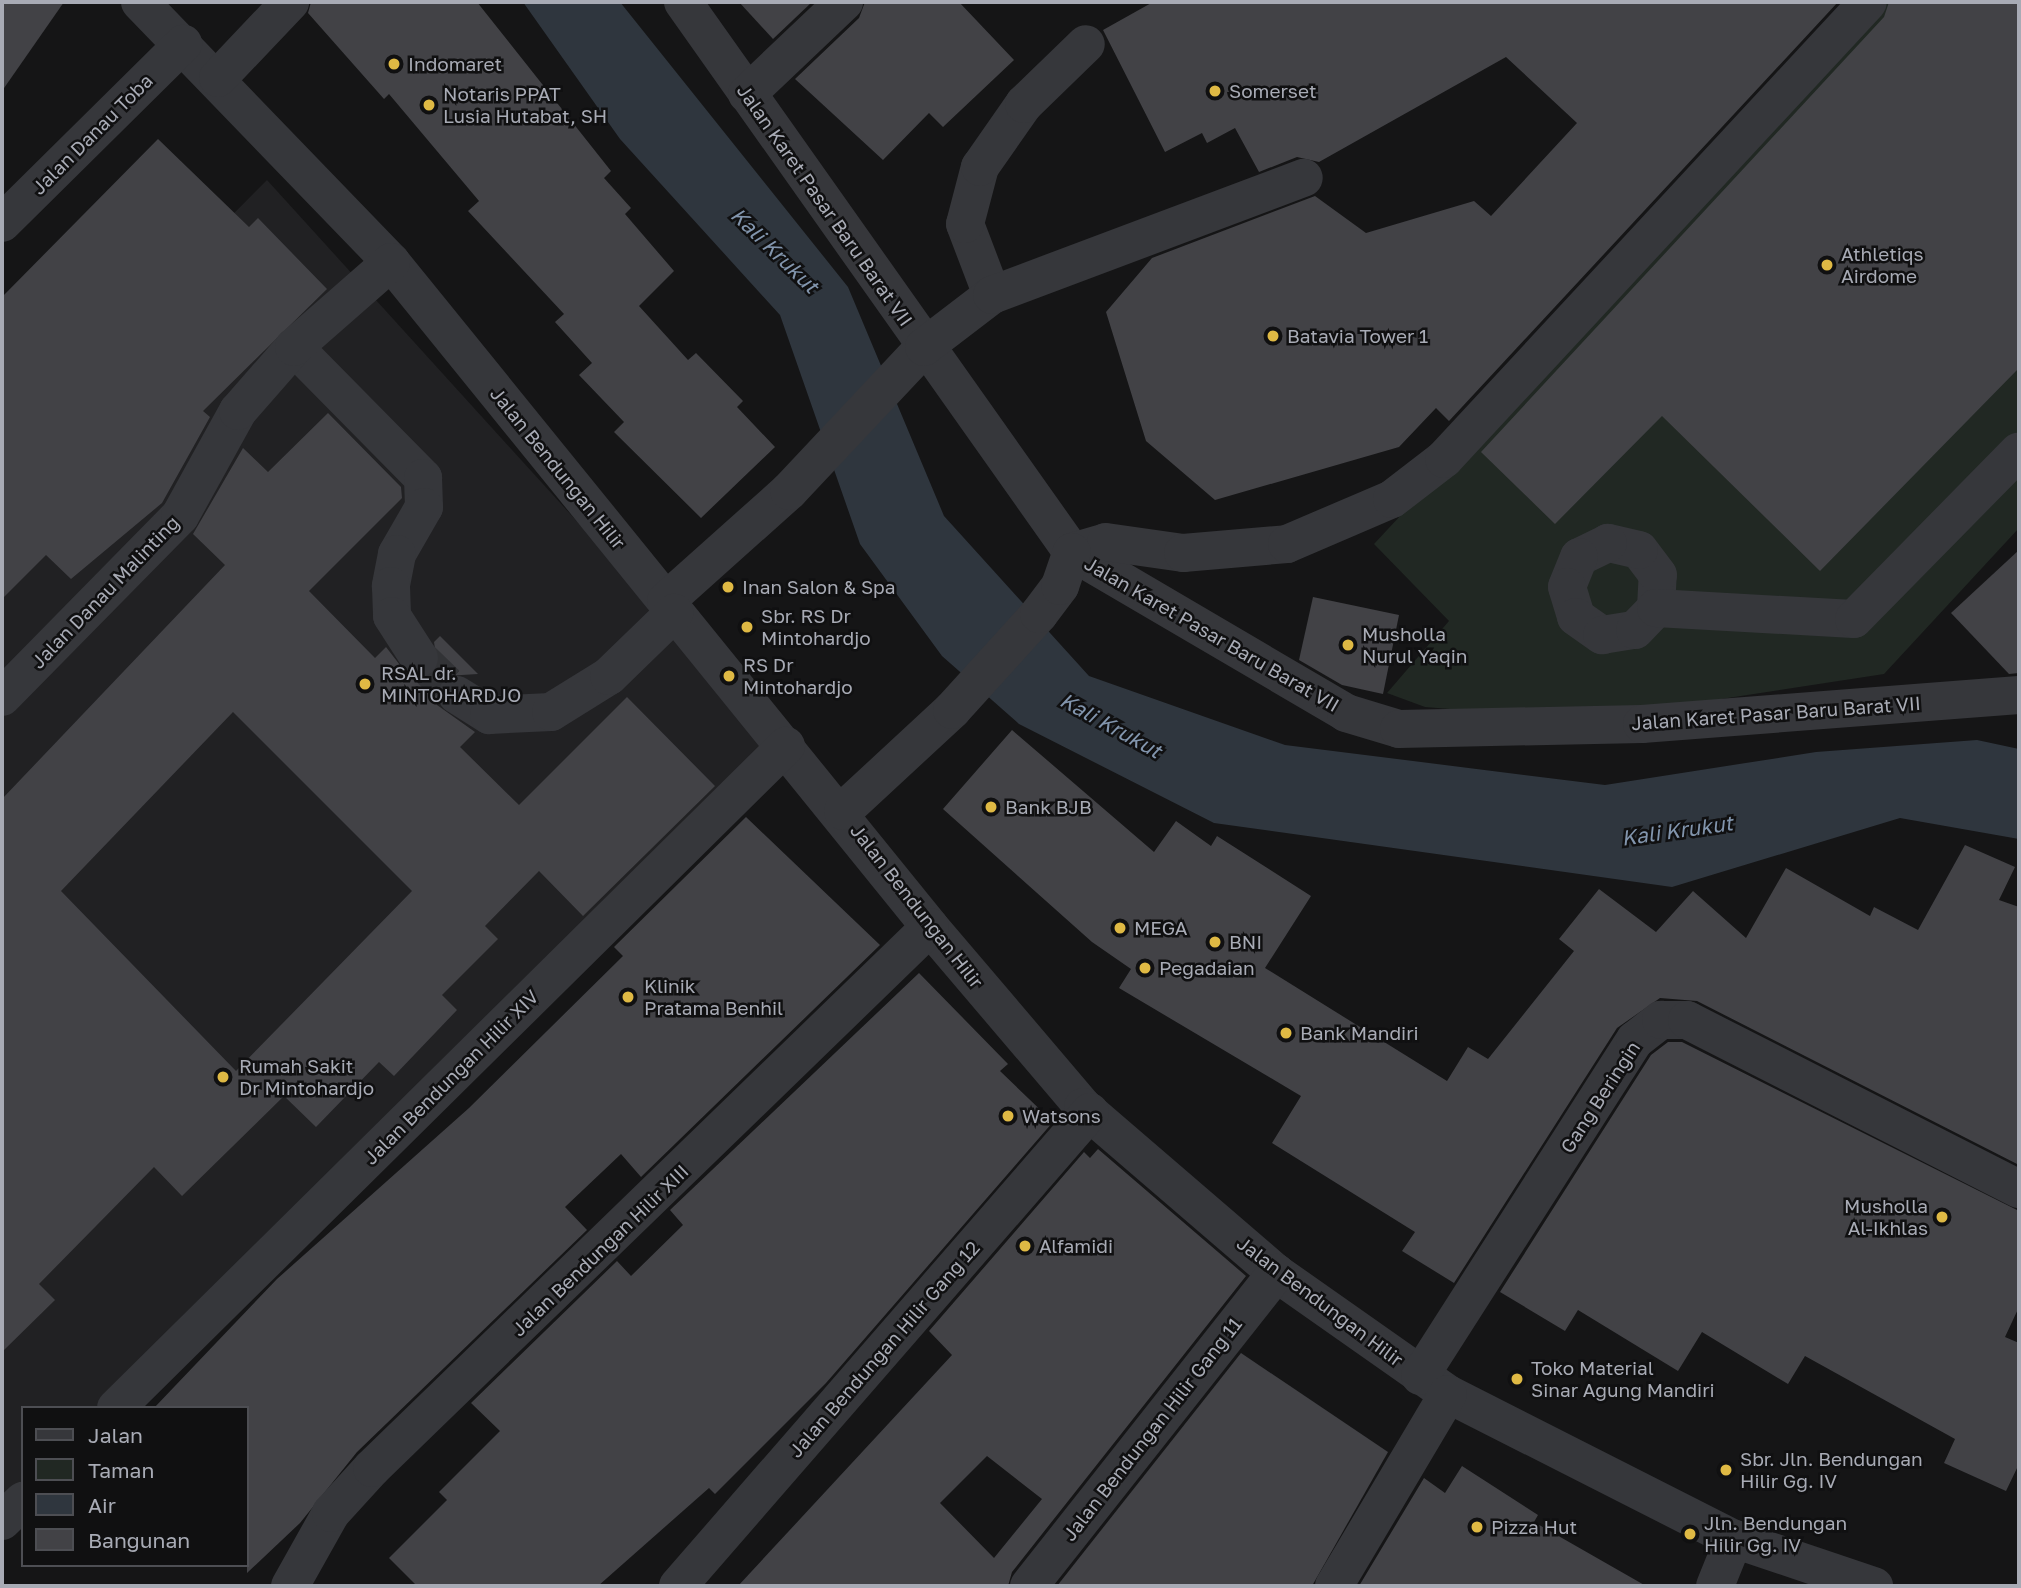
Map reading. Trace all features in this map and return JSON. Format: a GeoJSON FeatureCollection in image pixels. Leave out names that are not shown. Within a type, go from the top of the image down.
{"type":"FeatureCollection","features":[{"type":"Feature","properties":{"kind":"street","name":"Jalan Bendungan Hilir"},"geometry":{"type":"LineString","coordinates":[[140,2],[218,78],[391,262],[670,607],[842,811],[930,927],[1090,1112],[1276,1273],[1434,1385],[1734,1539],[1874,1586]]}},
{"type":"Feature","properties":{"kind":"street"},"geometry":{"type":"LineString","coordinates":[[218,78],[290,2]]}},
{"type":"Feature","properties":{"kind":"street","name":"Jalan Karet Pasar Baru Barat VII"},"geometry":{"type":"LineString","coordinates":[[683,2],[747,94],[915,357],[1073,552],[1346,713],[1399,729],[1642,724],[2017,693]]}},
{"type":"Feature","properties":{"kind":"street"},"geometry":{"type":"LineString","coordinates":[[747,94],[844,2]]}},
{"type":"Feature","properties":{"kind":"street"},"geometry":{"type":"LineString","coordinates":[[842,811],[951,710],[1039,614],[1060,586],[1073,552],[1106,542],[1183,553],[1266,548],[1392,499],[1444,459],[1868,2]]}},
{"type":"Feature","properties":{"kind":"street","name":"Jalan Danau Toba"},"geometry":{"type":"LineString","coordinates":[[2,223],[183,44]]}},
{"type":"Feature","properties":{"kind":"street"},"geometry":{"type":"LineString","coordinates":[[992,295],[965,224],[979,167],[1024,104],[1086,44]]}},
{"type":"Feature","properties":{"kind":"street"},"geometry":{"type":"LineString","coordinates":[[457,695],[489,715],[551,712],[609,676],[670,607],[789,491],[915,357],[992,295],[1304,178]]}},
{"type":"Feature","properties":{"kind":"street","name":"Jalan Danau Malinting"},"geometry":{"type":"LineString","coordinates":[[2,697],[180,516],[238,411],[293,347],[391,262]]}},
{"type":"Feature","properties":{"kind":"street"},"geometry":{"type":"LineString","coordinates":[[293,347],[423,478],[424,507],[397,554],[391,586],[392,616],[419,658]]}},
{"type":"Feature","properties":{"kind":"street"},"geometry":{"type":"LineString","coordinates":[[1656,608],[1854,619],[2019,451]]}},
{"type":"Feature","properties":{"kind":"street","name":"Jalan Bendungan Hilir XIV"},"geometry":{"type":"LineString","coordinates":[[118,1406],[786,746]]}},
{"type":"Feature","properties":{"kind":"street","name":"Jalan Bendungan Hilir XIII"},"geometry":{"type":"LineString","coordinates":[[289,1586],[331,1513],[372,1468],[930,927]]}},
{"type":"Feature","properties":{"kind":"street","name":"Gang Beringin"},"geometry":{"type":"LineString","coordinates":[[1334,1586],[1434,1385],[1635,1040],[1661,1020],[1687,1020],[2019,1189]]}},
{"type":"Feature","properties":{"kind":"street","name":"Jalan Bendungan Hilir Gang 12"},"geometry":{"type":"LineString","coordinates":[[678,1586],[1090,1112]]}},
{"type":"Feature","properties":{"kind":"street","name":"Jalan Bendungan Hilir Gang 11"},"geometry":{"type":"LineString","coordinates":[[1029,1586],[1276,1273]]}},
{"type":"Feature","properties":{"kind":"street"},"geometry":{"type":"LineString","coordinates":[[2,1521],[21,1503]]}},
{"type":"Feature","properties":{"kind":"street"},"geometry":{"type":"LineString","coordinates":[[1716,1586],[1734,1539]]}},
{"type":"Feature","properties":{"kind":"shaded area","name":"Rumah Sakit Dr Mintohardjo"},"geometry":{"type":"Polygon","coordinates":[[[267,180],[780,745],[116,1406],[21,1406],[21,1501],[2,1520],[2,447],[267,180]]]}},
{"type":"Feature","properties":{"kind":"green space","name":"Athletiqs Airdome"},"geometry":{"type":"Polygon","coordinates":[[[1879,2],[2019,2],[2019,528],[1884,674],[1584,720],[1425,707],[1387,693],[1449,621],[1374,544],[1879,2]]]}},
{"type":"Feature","properties":{"kind":"water","name":"Kali Krukut"},"geometry":{"type":"Polygon","coordinates":[[[523,2],[620,2],[848,287],[944,516],[1089,676],[1285,745],[1605,785],[1816,752],[1977,740],[2019,749],[2019,839],[1900,818],[1672,887],[1214,823],[1019,724],[942,656],[860,544],[780,315],[620,139],[523,2]]]}},
{"type":"Feature","properties":{"kind":"building"},"geometry":{"type":"Polygon","coordinates":[[[2,2],[64,2],[2,91],[2,2]]]}},
{"type":"Feature","properties":{"kind":"building"},"geometry":{"type":"Polygon","coordinates":[[[311,2],[477,2],[611,171],[604,178],[631,208],[625,214],[674,271],[639,306],[688,360],[696,353],[743,401],[737,407],[775,447],[701,518],[614,432],[624,422],[579,375],[592,363],[555,322],[564,314],[468,211],[479,201],[389,94],[384,99],[308,13],[311,2]]]}},
{"type":"Feature","properties":{"kind":"building"},"geometry":{"type":"Polygon","coordinates":[[[739,2],[812,2],[773,39],[739,2]]]}},
{"type":"Feature","properties":{"kind":"building"},"geometry":{"type":"Polygon","coordinates":[[[865,2],[959,2],[1014,60],[943,127],[929,113],[883,160],[795,79],[859,18],[865,2]]]}},
{"type":"Feature","properties":{"kind":"building"},"geometry":{"type":"Polygon","coordinates":[[[1153,2],[1838,2],[1449,421],[1436,408],[1399,447],[1215,500],[1146,441],[1106,312],[1152,258],[1315,196],[1366,233],[1474,201],[1491,216],[1577,123],[1506,57],[1319,162],[1297,157],[1259,172],[1235,128],[1207,143],[1202,133],[1165,152],[1103,30],[1153,2]]]}},
{"type":"Feature","properties":{"kind":"building"},"geometry":{"type":"Polygon","coordinates":[[[1889,2],[2019,2],[2019,368],[1820,571],[1662,416],[1555,524],[1481,452],[1884,17],[1889,2]]]}},
{"type":"Feature","properties":{"kind":"building"},"geometry":{"type":"Polygon","coordinates":[[[158,139],[249,227],[258,218],[327,289],[203,411],[210,417],[162,503],[71,579],[46,555],[2,599],[2,297],[158,139]]]}},
{"type":"Feature","properties":{"kind":"building"},"geometry":{"type":"Polygon","coordinates":[[[328,413],[401,487],[402,498],[309,591],[375,658],[386,647],[410,678],[421,680],[438,669],[434,642],[440,636],[478,674],[446,676],[438,684],[437,705],[475,732],[460,747],[519,805],[627,697],[715,786],[583,916],[539,871],[485,926],[498,939],[442,995],[457,1010],[394,1076],[379,1062],[316,1127],[284,1096],[182,1196],[154,1167],[39,1284],[55,1300],[2,1352],[2,799],[225,565],[193,534],[243,448],[268,472],[328,413]],[[233,712],[61,891],[236,1071],[412,891],[233,712]]]}},
{"type":"Feature","properties":{"kind":"building"},"geometry":{"type":"Polygon","coordinates":[[[2019,550],[2019,673],[2009,674],[1951,613],[2019,550]]]}},
{"type":"Feature","properties":{"kind":"building","name":"Musholla Nurul Yaqin"},"geometry":{"type":"Polygon","coordinates":[[[1313,597],[1399,615],[1383,694],[1342,685],[1299,660],[1313,597]]]}},
{"type":"Feature","properties":{"kind":"building"},"geometry":{"type":"Polygon","coordinates":[[[1012,730],[1154,852],[1176,821],[1211,846],[1217,836],[1311,896],[1265,968],[1447,1081],[1468,1047],[1488,1059],[1574,951],[1559,939],[1599,889],[1656,932],[1693,891],[1746,938],[1786,868],[1870,916],[1874,907],[1918,930],[1965,845],[2015,867],[1999,900],[2019,907],[2019,1165],[1697,1001],[1660,998],[1617,1028],[1454,1283],[1402,1251],[1415,1232],[1272,1143],[1301,1096],[1119,988],[1131,969],[1092,942],[943,809],[1012,730]]]}},
{"type":"Feature","properties":{"kind":"building"},"geometry":{"type":"Polygon","coordinates":[[[746,817],[880,945],[641,1177],[621,1154],[565,1207],[587,1230],[357,1452],[300,1523],[247,1573],[248,1406],[156,1406],[277,1279],[469,1108],[623,956],[614,947],[746,817]]]}},
{"type":"Feature","properties":{"kind":"building"},"geometry":{"type":"Polygon","coordinates":[[[919,973],[1008,1064],[1000,1071],[1053,1122],[826,1383],[715,1494],[709,1488],[598,1586],[417,1586],[389,1558],[447,1500],[439,1492],[500,1431],[471,1403],[617,1261],[631,1276],[683,1225],[670,1210],[919,973]]]}},
{"type":"Feature","properties":{"kind":"building"},"geometry":{"type":"Polygon","coordinates":[[[1668,1042],[1682,1042],[2019,1211],[2019,1307],[2005,1337],[2019,1343],[2019,1464],[2006,1491],[1944,1463],[1955,1439],[1805,1356],[1788,1384],[1702,1332],[1678,1371],[1578,1310],[1565,1331],[1500,1292],[1651,1055],[1668,1042]]]}},
{"type":"Feature","properties":{"kind":"building"},"geometry":{"type":"Polygon","coordinates":[[[1098,1149],[1246,1276],[1012,1572],[1008,1586],[738,1586],[952,1355],[929,1331],[1084,1152],[1090,1158],[1098,1149]],[[987,1456],[940,1503],[994,1558],[1042,1499],[987,1456]]]}},
{"type":"Feature","properties":{"kind":"building"},"geometry":{"type":"Polygon","coordinates":[[[1241,1353],[1388,1452],[1312,1586],[1057,1586],[1241,1353]]]}},
{"type":"Feature","properties":{"kind":"building"},"geometry":{"type":"Polygon","coordinates":[[[1462,1466],[1538,1515],[1534,1522],[1646,1586],[1359,1586],[1424,1478],[1445,1493],[1462,1466]]]}},
{"type":"Feature","properties":{"kind":"tunnel"},"geometry":{"type":"LineString","coordinates":[[419,658],[457,695]]}},
{"type":"Feature","properties":{"kind":"place","name":"Indomaret"},"geometry":{"type":"Point","coordinates":[394,64]}},
{"type":"Feature","properties":{"kind":"place","name":"Somerset"},"geometry":{"type":"Point","coordinates":[1215,91]}},
{"type":"Feature","properties":{"kind":"place","name":"Notaris PPAT Lusia Hutabat, SH"},"geometry":{"type":"Point","coordinates":[429,105]}},
{"type":"Feature","properties":{"kind":"place","name":"Athletiqs Airdome"},"geometry":{"type":"Point","coordinates":[1827,265]}},
{"type":"Feature","properties":{"kind":"place","name":"Batavia Tower 1"},"geometry":{"type":"Point","coordinates":[1273,336]}},
{"type":"Feature","properties":{"kind":"place","name":"Inan Salon & Spa"},"geometry":{"type":"Point","coordinates":[728,587]}},
{"type":"Feature","properties":{"kind":"place","name":"Sbr. RS Dr Mintohardjo"},"geometry":{"type":"Point","coordinates":[747,627]}},
{"type":"Feature","properties":{"kind":"place","name":"Musholla Nurul Yaqin"},"geometry":{"type":"Point","coordinates":[1348,645]}},
{"type":"Feature","properties":{"kind":"place","name":"RS Dr Mintohardjo"},"geometry":{"type":"Point","coordinates":[729,676]}},
{"type":"Feature","properties":{"kind":"place","name":"RSAL dr. MINTOHARDJO"},"geometry":{"type":"Point","coordinates":[365,684]}},
{"type":"Feature","properties":{"kind":"place","name":"Bank BJB"},"geometry":{"type":"Point","coordinates":[991,807]}},
{"type":"Feature","properties":{"kind":"place","name":"MEGA"},"geometry":{"type":"Point","coordinates":[1120,928]}},
{"type":"Feature","properties":{"kind":"place","name":"BNI"},"geometry":{"type":"Point","coordinates":[1215,942]}},
{"type":"Feature","properties":{"kind":"place","name":"Pegadaian"},"geometry":{"type":"Point","coordinates":[1145,968]}},
{"type":"Feature","properties":{"kind":"place","name":"Klinik Pratama Benhil"},"geometry":{"type":"Point","coordinates":[628,997]}},
{"type":"Feature","properties":{"kind":"place","name":"Bank Mandiri"},"geometry":{"type":"Point","coordinates":[1286,1033]}},
{"type":"Feature","properties":{"kind":"place","name":"Rumah Sakit Dr Mintohardjo"},"geometry":{"type":"Point","coordinates":[223,1077]}},
{"type":"Feature","properties":{"kind":"place","name":"Watsons"},"geometry":{"type":"Point","coordinates":[1008,1116]}},
{"type":"Feature","properties":{"kind":"place","name":"Musholla Al-Ikhlas"},"geometry":{"type":"Point","coordinates":[1942,1217]}},
{"type":"Feature","properties":{"kind":"place","name":"Alfamidi"},"geometry":{"type":"Point","coordinates":[1025,1246]}},
{"type":"Feature","properties":{"kind":"place","name":"Toko Material Sinar Agung Mandiri"},"geometry":{"type":"Point","coordinates":[1517,1379]}},
{"type":"Feature","properties":{"kind":"place","name":"Sbr. Jln. Bendungan Hilir Gg. IV"},"geometry":{"type":"Point","coordinates":[1726,1470]}},
{"type":"Feature","properties":{"kind":"place","name":"Pizza Hut"},"geometry":{"type":"Point","coordinates":[1477,1527]}},
{"type":"Feature","properties":{"kind":"place","name":"Jln. Bendungan Hilir Gg. IV"},"geometry":{"type":"Point","coordinates":[1690,1534]}}]}
